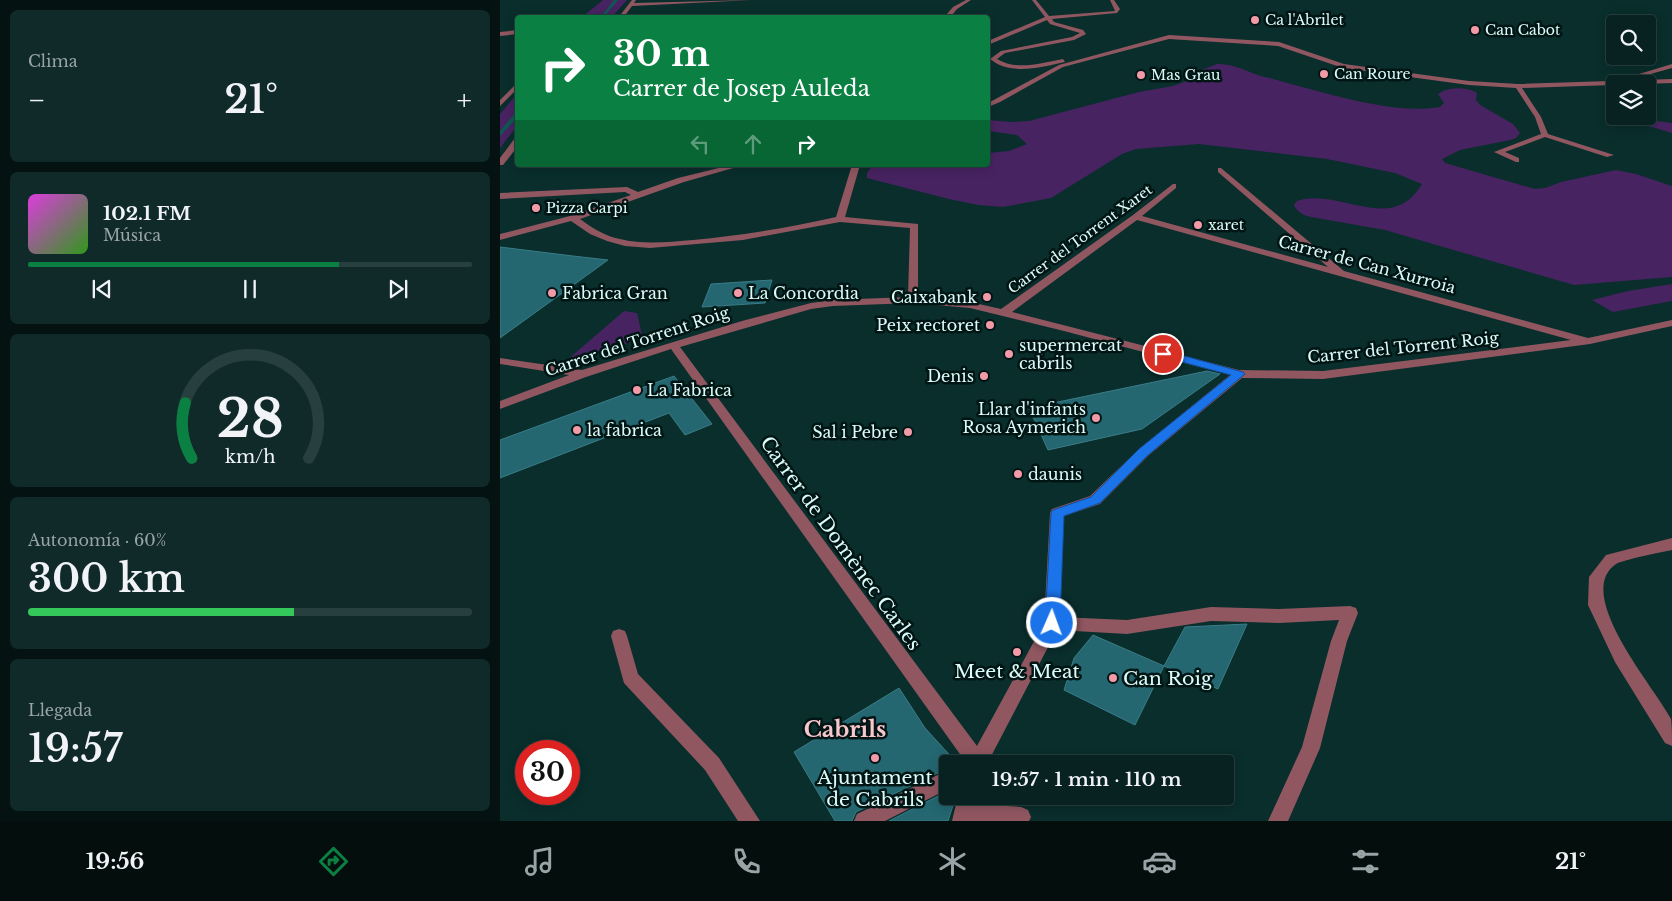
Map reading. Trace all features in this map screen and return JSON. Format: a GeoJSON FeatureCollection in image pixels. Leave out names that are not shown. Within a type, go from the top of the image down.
{"type":"FeatureCollection","features":[{"type":"Feature","properties":{"kind":"street"},"geometry":{"type":"LineString","coordinates":[[622,15],[634,0]]}},
{"type":"Feature","properties":{"kind":"street"},"geometry":{"type":"LineString","coordinates":[[630,5],[750,0]]}},
{"type":"Feature","properties":{"kind":"street"},"geometry":{"type":"LineString","coordinates":[[949,15],[955,8],[969,0]]}},
{"type":"Feature","properties":{"kind":"street"},"geometry":{"type":"LineString","coordinates":[[1034,0],[1052,23],[1081,31],[1083,34],[1074,38],[1003,52],[993,58],[1004,65],[1017,66],[1078,61]]}},
{"type":"Feature","properties":{"kind":"street"},"geometry":{"type":"LineString","coordinates":[[990,42],[1048,18],[1117,12],[1118,9],[1112,0]]}},
{"type":"Feature","properties":{"kind":"street"},"geometry":{"type":"LineString","coordinates":[[500,34],[515,32]]}},
{"type":"Feature","properties":{"kind":"street"},"geometry":{"type":"LineString","coordinates":[[990,103],[998,101],[1060,66],[1168,37],[1257,41],[1279,44],[1319,59],[1369,71],[1446,81],[1518,86],[1606,84]]}},
{"type":"Feature","properties":{"kind":"street"},"geometry":{"type":"LineString","coordinates":[[1640,75],[1672,66]]}},
{"type":"Feature","properties":{"kind":"street"},"geometry":{"type":"LineString","coordinates":[[1656,83],[1672,82]]}},
{"type":"Feature","properties":{"kind":"street"},"geometry":{"type":"LineString","coordinates":[[500,104],[503,96],[515,86]]}},
{"type":"Feature","properties":{"kind":"street"},"geometry":{"type":"LineString","coordinates":[[1518,86],[1534,111],[1545,135]]}},
{"type":"Feature","properties":{"kind":"street"},"geometry":{"type":"LineString","coordinates":[[1516,160],[1498,152],[1545,135],[1610,155]]}},
{"type":"Feature","properties":{"kind":"street"},"geometry":{"type":"LineString","coordinates":[[500,163],[515,144]]}},
{"type":"Feature","properties":{"kind":"street"},"geometry":{"type":"LineString","coordinates":[[500,237],[573,218],[681,180],[732,167]]}},
{"type":"Feature","properties":{"kind":"street"},"geometry":{"type":"LineString","coordinates":[[840,219],[855,167]]}},
{"type":"Feature","properties":{"kind":"street"},"geometry":{"type":"LineString","coordinates":[[1221,170],[1342,273]]}},
{"type":"Feature","properties":{"kind":"street","name":"Carrer del Torrent Xaret"},"geometry":{"type":"LineString","coordinates":[[1003,313],[1136,217],[1173,186]]}},
{"type":"Feature","properties":{"kind":"street"},"geometry":{"type":"LineString","coordinates":[[500,196],[627,189],[638,196]]}},
{"type":"Feature","properties":{"kind":"street","name":"Carrer de Can Xurroia"},"geometry":{"type":"LineString","coordinates":[[1136,217],[1590,341]]}},
{"type":"Feature","properties":{"kind":"street"},"geometry":{"type":"LineString","coordinates":[[573,218],[586,229],[616,241],[650,246],[729,239],[796,229],[840,219],[915,226],[913,300]]}},
{"type":"Feature","properties":{"kind":"street","name":"Carrer del Torrent Roig"},"geometry":{"type":"LineString","coordinates":[[500,405],[582,374],[672,345],[811,306],[833,303],[913,300],[970,305],[1239,374],[1323,375],[1590,341],[1672,324]]}},
{"type":"Feature","properties":{"kind":"street","name":"Carrer de Domènec Carles"},"geometry":{"type":"LineString","coordinates":[[672,345],[970,755]]}},
{"type":"Feature","properties":{"kind":"street"},"geometry":{"type":"LineString","coordinates":[[500,361],[582,374]]}},
{"type":"Feature","properties":{"kind":"street"},"geometry":{"type":"LineString","coordinates":[[554,385],[558,370]]}},
{"type":"Feature","properties":{"kind":"street"},"geometry":{"type":"LineString","coordinates":[[982,755],[1052,623],[1057,513],[1095,500],[1144,452],[1239,374]]}},
{"type":"Feature","properties":{"kind":"street"},"geometry":{"type":"LineString","coordinates":[[1672,544],[1611,559],[1597,577],[1596,605],[1620,658],[1672,738]]}},
{"type":"Feature","properties":{"kind":"street"},"geometry":{"type":"LineString","coordinates":[[1052,623],[1127,627],[1211,614],[1280,616],[1350,613],[1339,641],[1311,748],[1278,821]]}},
{"type":"Feature","properties":{"kind":"street"},"geometry":{"type":"LineString","coordinates":[[619,636],[630,678],[712,764],[750,821]]}},
{"type":"Feature","properties":{"kind":"street"},"geometry":{"type":"LineString","coordinates":[[864,821],[939,783]]}},
{"type":"Feature","properties":{"kind":"street"},"geometry":{"type":"LineString","coordinates":[[965,810],[1022,817]]}},
{"type":"Feature","properties":{"kind":"shaded area"},"geometry":{"type":"Polygon","coordinates":[[[603,0],[627,0],[614,15],[584,15],[603,0]]]}},
{"type":"Feature","properties":{"kind":"shaded area"},"geometry":{"type":"Polygon","coordinates":[[[1217,64],[1223,64],[1352,100],[1399,108],[1420,109],[1440,107],[1444,103],[1438,94],[1446,90],[1457,88],[1473,91],[1477,93],[1476,100],[1480,105],[1513,124],[1520,133],[1516,138],[1510,140],[1460,150],[1442,159],[1445,163],[1535,189],[1616,170],[1636,174],[1672,186],[1672,277],[1574,285],[1385,230],[1311,217],[1299,212],[1294,205],[1297,201],[1313,198],[1380,209],[1395,207],[1409,199],[1422,184],[1395,173],[1327,159],[1199,144],[1136,149],[1122,154],[1051,198],[1003,207],[978,205],[949,199],[867,178],[867,173],[872,167],[990,167],[990,153],[1009,151],[1027,144],[1017,135],[990,131],[990,120],[1029,121],[1139,92],[1173,86],[1195,78],[1199,71],[1217,64]]]}},
{"type":"Feature","properties":{"kind":"shaded area"},"geometry":{"type":"Polygon","coordinates":[[[515,96],[515,129],[500,148],[500,114],[515,96]]]}},
{"type":"Feature","properties":{"kind":"shaded area"},"geometry":{"type":"Polygon","coordinates":[[[1656,121],[1672,123],[1672,133],[1645,125],[1656,125],[1656,121]]]}},
{"type":"Feature","properties":{"kind":"shaded area"},"geometry":{"type":"Polygon","coordinates":[[[1672,284],[1672,301],[1613,312],[1592,300],[1628,291],[1672,284]]]}},
{"type":"Feature","properties":{"kind":"shaded area"},"geometry":{"type":"Polygon","coordinates":[[[624,311],[637,313],[643,339],[567,360],[624,311]]]}},
{"type":"Feature","properties":{"kind":"building","name":"Fabrica Gran"},"geometry":{"type":"Polygon","coordinates":[[[500,247],[573,256],[608,260],[500,338],[500,247]]]}},
{"type":"Feature","properties":{"kind":"building","name":"La Concordia"},"geometry":{"type":"Polygon","coordinates":[[[772,280],[765,303],[702,307],[711,284],[772,280]]]}},
{"type":"Feature","properties":{"kind":"building","name":"Llar d'infants Rosa Aymerich"},"geometry":{"type":"Polygon","coordinates":[[[1207,371],[1220,374],[1142,429],[1048,450],[1029,408],[1207,371]]]}},
{"type":"Feature","properties":{"kind":"building","name":"la fabrica"},"geometry":{"type":"Polygon","coordinates":[[[674,376],[712,424],[685,435],[669,413],[500,478],[500,440],[674,376]]]}},
{"type":"Feature","properties":{"kind":"building"},"geometry":{"type":"Polygon","coordinates":[[[1247,624],[1218,689],[1164,666],[1185,627],[1247,624]]]}},
{"type":"Feature","properties":{"kind":"building","name":"Can Roig"},"geometry":{"type":"Polygon","coordinates":[[[1093,635],[1164,666],[1135,725],[1064,690],[1074,658],[1093,635]]]}},
{"type":"Feature","properties":{"kind":"building","name":"Ajuntament de Cabrils"},"geometry":{"type":"Polygon","coordinates":[[[899,688],[925,728],[950,755],[939,755],[939,772],[856,812],[852,821],[835,821],[794,752],[899,688]]]}},
{"type":"Feature","properties":{"kind":"building"},"geometry":{"type":"Polygon","coordinates":[[[938,796],[939,805],[953,805],[948,821],[889,821],[938,796]]]}},
{"type":"Feature","properties":{"kind":"waterway"},"geometry":{"type":"LineString","coordinates":[[604,15],[616,0]]}},
{"type":"Feature","properties":{"kind":"waterway"},"geometry":{"type":"LineString","coordinates":[[500,134],[515,116]]}},
{"type":"Feature","properties":{"kind":"place","name":"Ca l'Abrilet"},"geometry":{"type":"Point","coordinates":[1255,20]}},
{"type":"Feature","properties":{"kind":"place","name":"Can Cabot"},"geometry":{"type":"Point","coordinates":[1475,30]}},
{"type":"Feature","properties":{"kind":"place","name":"Can Roure"},"geometry":{"type":"Point","coordinates":[1324,74]}},
{"type":"Feature","properties":{"kind":"place","name":"Mas Grau"},"geometry":{"type":"Point","coordinates":[1141,75]}},
{"type":"Feature","properties":{"kind":"place","name":"Pizza Carpi"},"geometry":{"type":"Point","coordinates":[536,208]}},
{"type":"Feature","properties":{"kind":"place","name":"xaret"},"geometry":{"type":"Point","coordinates":[1198,225]}},
{"type":"Feature","properties":{"kind":"place","name":"Fabrica Gran"},"geometry":{"type":"Point","coordinates":[552,293]}},
{"type":"Feature","properties":{"kind":"place","name":"La Concordia"},"geometry":{"type":"Point","coordinates":[738,293]}},
{"type":"Feature","properties":{"kind":"place","name":"Caixabank"},"geometry":{"type":"Point","coordinates":[987,297]}},
{"type":"Feature","properties":{"kind":"place","name":"Peix rectoret"},"geometry":{"type":"Point","coordinates":[990,325]}},
{"type":"Feature","properties":{"kind":"place","name":"supermercat cabrils"},"geometry":{"type":"Point","coordinates":[1009,354]}},
{"type":"Feature","properties":{"kind":"place","name":"Denis"},"geometry":{"type":"Point","coordinates":[984,376]}},
{"type":"Feature","properties":{"kind":"place","name":"La Fabrica"},"geometry":{"type":"Point","coordinates":[637,390]}},
{"type":"Feature","properties":{"kind":"place","name":"Llar d'infants Rosa Aymerich"},"geometry":{"type":"Point","coordinates":[1096,418]}},
{"type":"Feature","properties":{"kind":"place","name":"la fabrica"},"geometry":{"type":"Point","coordinates":[577,430]}},
{"type":"Feature","properties":{"kind":"place","name":"Sal i Pebre"},"geometry":{"type":"Point","coordinates":[908,432]}},
{"type":"Feature","properties":{"kind":"place","name":"daunis"},"geometry":{"type":"Point","coordinates":[1018,474]}},
{"type":"Feature","properties":{"kind":"place","name":"Meet & Meat"},"geometry":{"type":"Point","coordinates":[1017,652]}},
{"type":"Feature","properties":{"kind":"place","name":"Can Roig"},"geometry":{"type":"Point","coordinates":[1113,678]}},
{"type":"Feature","properties":{"kind":"place","name":"Ajuntament de Cabrils"},"geometry":{"type":"Point","coordinates":[875,758]}},
{"type":"Feature","properties":{"kind":"district","name":"Cabrils"},"geometry":{"type":"Point","coordinates":[845,729]}},
{"type":"Feature","properties":{"kind":"route"},"geometry":{"type":"LineString","coordinates":[[1052,623],[1057,513],[1095,500],[1144,452],[1239,374],[1163,354]]}}]}
